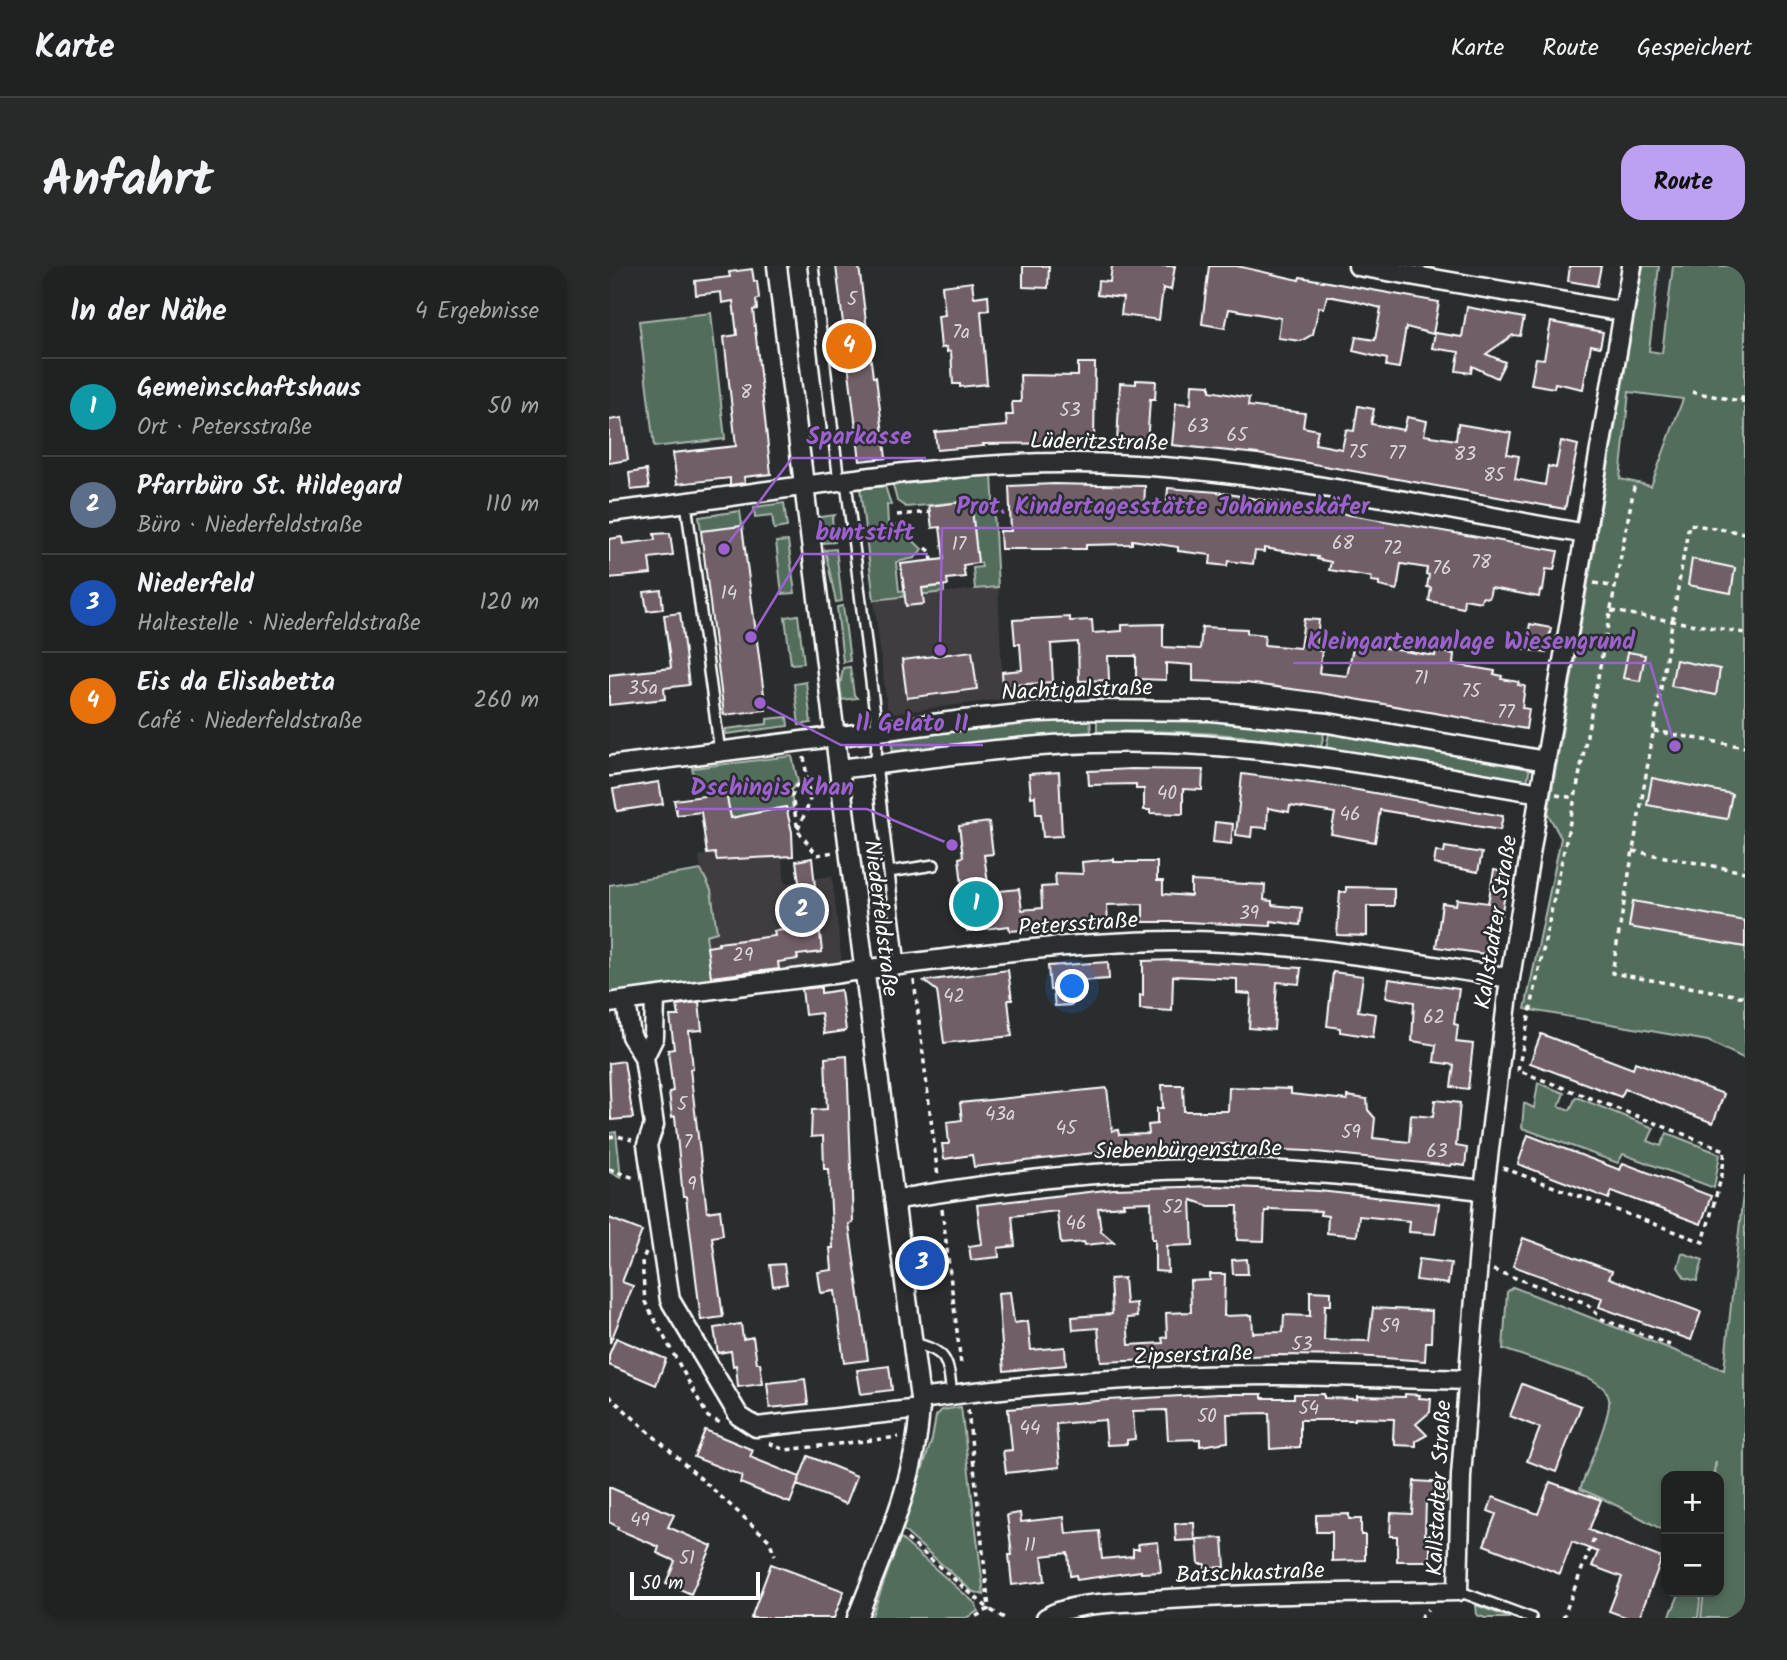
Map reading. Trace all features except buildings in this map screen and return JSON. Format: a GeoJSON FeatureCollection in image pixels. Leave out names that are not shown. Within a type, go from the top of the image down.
{"type":"FeatureCollection","features":[{"type":"Feature","properties":{"kind":"street","name":"Niederfeldstraße"},"geometry":{"type":"LineString","coordinates":[[777,266],[920,1404],[913,1458],[892,1526],[857,1618]]}},
{"type":"Feature","properties":{"kind":"street"},"geometry":{"type":"LineString","coordinates":[[1358,266],[1624,312]]}},
{"type":"Feature","properties":{"kind":"street","name":"Kallstadter Straße"},"geometry":{"type":"LineString","coordinates":[[1458,1591],[1461,1476],[1484,1190],[1510,978],[1632,266]]}},
{"type":"Feature","properties":{"kind":"street","name":"Lüderitzstraße"},"geometry":{"type":"LineString","coordinates":[[609,512],[843,482],[1015,464],[1076,463],[1176,467],[1289,482],[1586,534]]}},
{"type":"Feature","properties":{"kind":"street","name":"Nachtigalstraße"},"geometry":{"type":"LineString","coordinates":[[609,766],[877,730],[1039,712],[1211,711],[1328,723],[1546,761]]}},
{"type":"Feature","properties":{"kind":"street"},"geometry":{"type":"LineString","coordinates":[[839,769],[1039,746],[1094,743],[1208,745],[1322,756],[1540,793]]}},
{"type":"Feature","properties":{"kind":"street","name":"Petersstraße"},"geometry":{"type":"LineString","coordinates":[[617,1002],[1059,947],[1175,941],[1289,948],[1510,978]]}},
{"type":"Feature","properties":{"kind":"street"},"geometry":{"type":"LineString","coordinates":[[644,1057],[654,1037],[655,998]]}},
{"type":"Feature","properties":{"kind":"street"},"geometry":{"type":"LineString","coordinates":[[617,1002],[631,1037],[644,1057]]}},
{"type":"Feature","properties":{"kind":"street","name":"Zipserstraße"},"geometry":{"type":"LineString","coordinates":[[644,1057],[654,1125],[647,1145],[670,1300],[739,1416],[756,1427],[920,1404],[959,1395],[1150,1379],[1276,1375],[1468,1380]]}},
{"type":"Feature","properties":{"kind":"street","name":"Siebenbürgenstraße"},"geometry":{"type":"LineString","coordinates":[[894,1200],[940,1192],[1108,1173],[1219,1169],[1314,1173],[1484,1190]]}},
{"type":"Feature","properties":{"kind":"street","name":"Batschkastraße"},"geometry":{"type":"LineString","coordinates":[[1046,1618],[1057,1611],[1069,1609],[1212,1596],[1458,1591]]}},
{"type":"Feature","properties":{"kind":"lane","name":"Niederfeldstraße"},"geometry":{"type":"LineString","coordinates":[[813,266],[877,730],[876,764],[889,872],[906,964]]}},
{"type":"Feature","properties":{"kind":"lane"},"geometry":{"type":"LineString","coordinates":[[686,503],[720,752]]}},
{"type":"Feature","properties":{"kind":"lane"},"geometry":{"type":"LineString","coordinates":[[889,872],[935,864]]}},
{"type":"Feature","properties":{"kind":"lane"},"geometry":{"type":"LineString","coordinates":[[913,1343],[930,1347],[944,1356],[959,1395]]}},
{"type":"Feature","properties":{"kind":"lane"},"geometry":{"type":"LineString","coordinates":[[1458,1591],[1531,1618]]}},
{"type":"Feature","properties":{"kind":"path"},"geometry":{"type":"LineString","coordinates":[[1692,392],[1743,401],[1745,392]]}},
{"type":"Feature","properties":{"kind":"path"},"geometry":{"type":"LineString","coordinates":[[1518,1070],[1575,798],[1635,482]]}},
{"type":"Feature","properties":{"kind":"path"},"geometry":{"type":"LineString","coordinates":[[897,515],[930,512]]}},
{"type":"Feature","properties":{"kind":"path"},"geometry":{"type":"LineString","coordinates":[[1745,533],[1689,524],[1612,973],[1745,997]]}},
{"type":"Feature","properties":{"kind":"path"},"geometry":{"type":"LineString","coordinates":[[926,548],[931,552],[932,561]]}},
{"type":"Feature","properties":{"kind":"path"},"geometry":{"type":"LineString","coordinates":[[1578,581],[1616,587]]}},
{"type":"Feature","properties":{"kind":"path"},"geometry":{"type":"LineString","coordinates":[[1611,611],[1745,633]]}},
{"type":"Feature","properties":{"kind":"path"},"geometry":{"type":"LineString","coordinates":[[1654,731],[1745,747]]}},
{"type":"Feature","properties":{"kind":"path"},"geometry":{"type":"LineString","coordinates":[[795,832],[810,802],[802,742]]}},
{"type":"Feature","properties":{"kind":"path"},"geometry":{"type":"LineString","coordinates":[[807,779],[796,786],[792,793],[795,832],[817,855],[822,854]]}},
{"type":"Feature","properties":{"kind":"path"},"geometry":{"type":"LineString","coordinates":[[1633,851],[1745,872]]}},
{"type":"Feature","properties":{"kind":"path"},"geometry":{"type":"LineString","coordinates":[[906,964],[940,1192],[959,1395],[989,1609]]}},
{"type":"Feature","properties":{"kind":"path"},"geometry":{"type":"LineString","coordinates":[[1487,1162],[1703,1242],[1722,1175],[1725,1150],[1500,1063]]}},
{"type":"Feature","properties":{"kind":"path"},"geometry":{"type":"LineString","coordinates":[[609,1137],[617,1136],[647,1145]]}},
{"type":"Feature","properties":{"kind":"path"},"geometry":{"type":"LineString","coordinates":[[609,1169],[653,1185]]}},
{"type":"Feature","properties":{"kind":"path"},"geometry":{"type":"LineString","coordinates":[[1478,1264],[1585,1303],[1602,1320],[1670,1345]]}},
{"type":"Feature","properties":{"kind":"path"},"geometry":{"type":"LineString","coordinates":[[609,1396],[769,1540],[775,1555]]}},
{"type":"Feature","properties":{"kind":"path"},"geometry":{"type":"LineString","coordinates":[[892,1526],[989,1609],[1004,1618]]}},
{"type":"Feature","properties":{"kind":"path"},"geometry":{"type":"LineString","coordinates":[[1563,1618],[1596,1533]]}},
{"type":"Feature","properties":{"kind":"path"},"geometry":{"type":"LineString","coordinates":[[973,1618],[989,1609]]}},
{"type":"Feature","properties":{"kind":"shaded area"},"geometry":{"type":"Polygon","coordinates":[[[998,587],[1003,699],[888,714],[874,600],[998,587]]]}},
{"type":"Feature","properties":{"kind":"shaded area"},"geometry":{"type":"Polygon","coordinates":[[[715,853],[718,860],[782,857],[785,883],[832,876],[842,964],[712,981],[706,935],[717,932],[711,890],[701,870],[699,856],[715,853]]]}},
{"type":"Feature","properties":{"kind":"green space"},"geometry":{"type":"Polygon","coordinates":[[[1643,266],[1659,266],[1649,351],[1662,353],[1673,266],[1745,266],[1745,1059],[1708,1041],[1525,1009],[1561,838],[1548,814],[1643,266]],[[1629,392],[1620,479],[1651,486],[1683,399],[1629,392]]]}},
{"type":"Feature","properties":{"kind":"green space"},"geometry":{"type":"Polygon","coordinates":[[[711,313],[725,439],[654,447],[639,321],[711,313]]]}},
{"type":"Feature","properties":{"kind":"green space"},"geometry":{"type":"Polygon","coordinates":[[[992,475],[998,587],[975,589],[973,568],[982,567],[981,563],[978,563],[971,501],[906,507],[897,501],[893,485],[992,475]]]}},
{"type":"Feature","properties":{"kind":"green space"},"geometry":{"type":"Polygon","coordinates":[[[885,486],[891,505],[887,505],[888,525],[898,526],[922,549],[915,558],[896,562],[899,591],[944,586],[944,592],[874,600],[860,489],[885,486]]]}},
{"type":"Feature","properties":{"kind":"green space"},"geometry":{"type":"Polygon","coordinates":[[[784,503],[787,527],[774,529],[772,515],[755,517],[754,507],[784,503]]]}},
{"type":"Feature","properties":{"kind":"green space"},"geometry":{"type":"Polygon","coordinates":[[[740,511],[742,526],[701,531],[699,517],[740,511]]]}},
{"type":"Feature","properties":{"kind":"green space"},"geometry":{"type":"Polygon","coordinates":[[[835,515],[832,519],[835,542],[823,543],[820,517],[835,515]]]}},
{"type":"Feature","properties":{"kind":"green space"},"geometry":{"type":"Polygon","coordinates":[[[788,541],[795,593],[782,594],[776,542],[788,541]]]}},
{"type":"Feature","properties":{"kind":"green space"},"geometry":{"type":"Polygon","coordinates":[[[836,549],[842,601],[836,602],[825,550],[836,549]]]}},
{"type":"Feature","properties":{"kind":"green space"},"geometry":{"type":"Polygon","coordinates":[[[843,606],[850,661],[843,662],[837,607],[843,606]]]}},
{"type":"Feature","properties":{"kind":"green space"},"geometry":{"type":"Polygon","coordinates":[[[798,615],[804,663],[791,664],[785,617],[798,615]]]}},
{"type":"Feature","properties":{"kind":"green space"},"geometry":{"type":"Polygon","coordinates":[[[850,667],[854,695],[857,698],[842,700],[840,686],[843,668],[850,667]]]}},
{"type":"Feature","properties":{"kind":"green space"},"geometry":{"type":"Polygon","coordinates":[[[806,682],[811,723],[799,725],[794,684],[806,682]]]}},
{"type":"Feature","properties":{"kind":"green space"},"geometry":{"type":"Polygon","coordinates":[[[787,717],[788,726],[726,734],[726,729],[767,724],[767,719],[787,717]]]}},
{"type":"Feature","properties":{"kind":"green space"},"geometry":{"type":"Polygon","coordinates":[[[1090,718],[1091,732],[893,752],[891,738],[1023,722],[1090,718]]]}},
{"type":"Feature","properties":{"kind":"green space"},"geometry":{"type":"Polygon","coordinates":[[[1097,718],[1227,721],[1324,733],[1321,747],[1210,733],[1097,732],[1097,718]]]}},
{"type":"Feature","properties":{"kind":"green space"},"geometry":{"type":"Polygon","coordinates":[[[1329,734],[1530,768],[1527,782],[1326,748],[1329,734]]]}},
{"type":"Feature","properties":{"kind":"green space"},"geometry":{"type":"Polygon","coordinates":[[[792,756],[798,782],[791,790],[793,808],[787,810],[786,807],[731,818],[726,793],[714,795],[707,787],[696,788],[692,768],[792,756]]]}},
{"type":"Feature","properties":{"kind":"green space"},"geometry":{"type":"Polygon","coordinates":[[[701,870],[711,890],[717,932],[706,935],[712,981],[609,996],[609,885],[701,870]]]}},
{"type":"Feature","properties":{"kind":"green space"},"geometry":{"type":"Polygon","coordinates":[[[1538,1083],[1564,1093],[1559,1106],[1570,1110],[1576,1097],[1654,1128],[1648,1141],[1661,1146],[1667,1133],[1720,1154],[1714,1188],[1623,1154],[1618,1163],[1522,1128],[1524,1103],[1534,1108],[1538,1083]]]}},
{"type":"Feature","properties":{"kind":"green space"},"geometry":{"type":"Polygon","coordinates":[[[616,1132],[621,1177],[609,1172],[609,1133],[616,1132]]]}},
{"type":"Feature","properties":{"kind":"green space"},"geometry":{"type":"Polygon","coordinates":[[[1745,1175],[1745,1618],[1701,1618],[1703,1597],[1724,1597],[1724,1471],[1715,1471],[1716,1461],[1714,1471],[1661,1471],[1661,1529],[1580,1489],[1607,1417],[1608,1395],[1591,1379],[1503,1349],[1507,1292],[1513,1287],[1724,1370],[1745,1175]]]}},
{"type":"Feature","properties":{"kind":"green space"},"geometry":{"type":"Polygon","coordinates":[[[1682,1253],[1703,1260],[1697,1281],[1685,1278],[1678,1267],[1682,1253]]]}},
{"type":"Feature","properties":{"kind":"green space"},"geometry":{"type":"Polygon","coordinates":[[[961,1407],[984,1595],[972,1591],[903,1530],[932,1439],[936,1416],[942,1410],[961,1407]]]}},
{"type":"Feature","properties":{"kind":"green space"},"geometry":{"type":"Polygon","coordinates":[[[900,1538],[976,1604],[978,1611],[966,1618],[871,1618],[900,1538]]]}},
{"type":"Feature","properties":{"kind":"green space"},"geometry":{"type":"Polygon","coordinates":[[[1678,1597],[1700,1597],[1698,1618],[1669,1618],[1678,1597]]]}},
{"type":"Feature","properties":{"kind":"green space"},"geometry":{"type":"Polygon","coordinates":[[[1476,1605],[1510,1618],[1485,1618],[1477,1615],[1476,1605]]]}},
{"type":"Feature","properties":{"kind":"place","name":"Eis da Elisabetta"},"geometry":{"type":"Point","coordinates":[849,346]}},
{"type":"Feature","properties":{"kind":"place","name":"Sparkasse"},"geometry":{"type":"Point","coordinates":[724,549]}},
{"type":"Feature","properties":{"kind":"place","name":"buntstift"},"geometry":{"type":"Point","coordinates":[751,637]}},
{"type":"Feature","properties":{"kind":"place","name":"Prot. Kindertagesstätte Johanneskäfer"},"geometry":{"type":"Point","coordinates":[940,650]}},
{"type":"Feature","properties":{"kind":"place","name":"Il Gelato II"},"geometry":{"type":"Point","coordinates":[760,703]}},
{"type":"Feature","properties":{"kind":"place","name":"Kleingartenanlage Wiesengrund"},"geometry":{"type":"Point","coordinates":[1675,746]}},
{"type":"Feature","properties":{"kind":"place","name":"Dschingis Khan"},"geometry":{"type":"Point","coordinates":[952,845]}},
{"type":"Feature","properties":{"kind":"place","name":"Gemeinschaftshaus"},"geometry":{"type":"Point","coordinates":[976,904]}},
{"type":"Feature","properties":{"kind":"place","name":"Pfarrbüro St. Hildegard"},"geometry":{"type":"Point","coordinates":[802,910]}},
{"type":"Feature","properties":{"kind":"place","name":"Niederfeld"},"geometry":{"type":"Point","coordinates":[922,1263]}}]}
